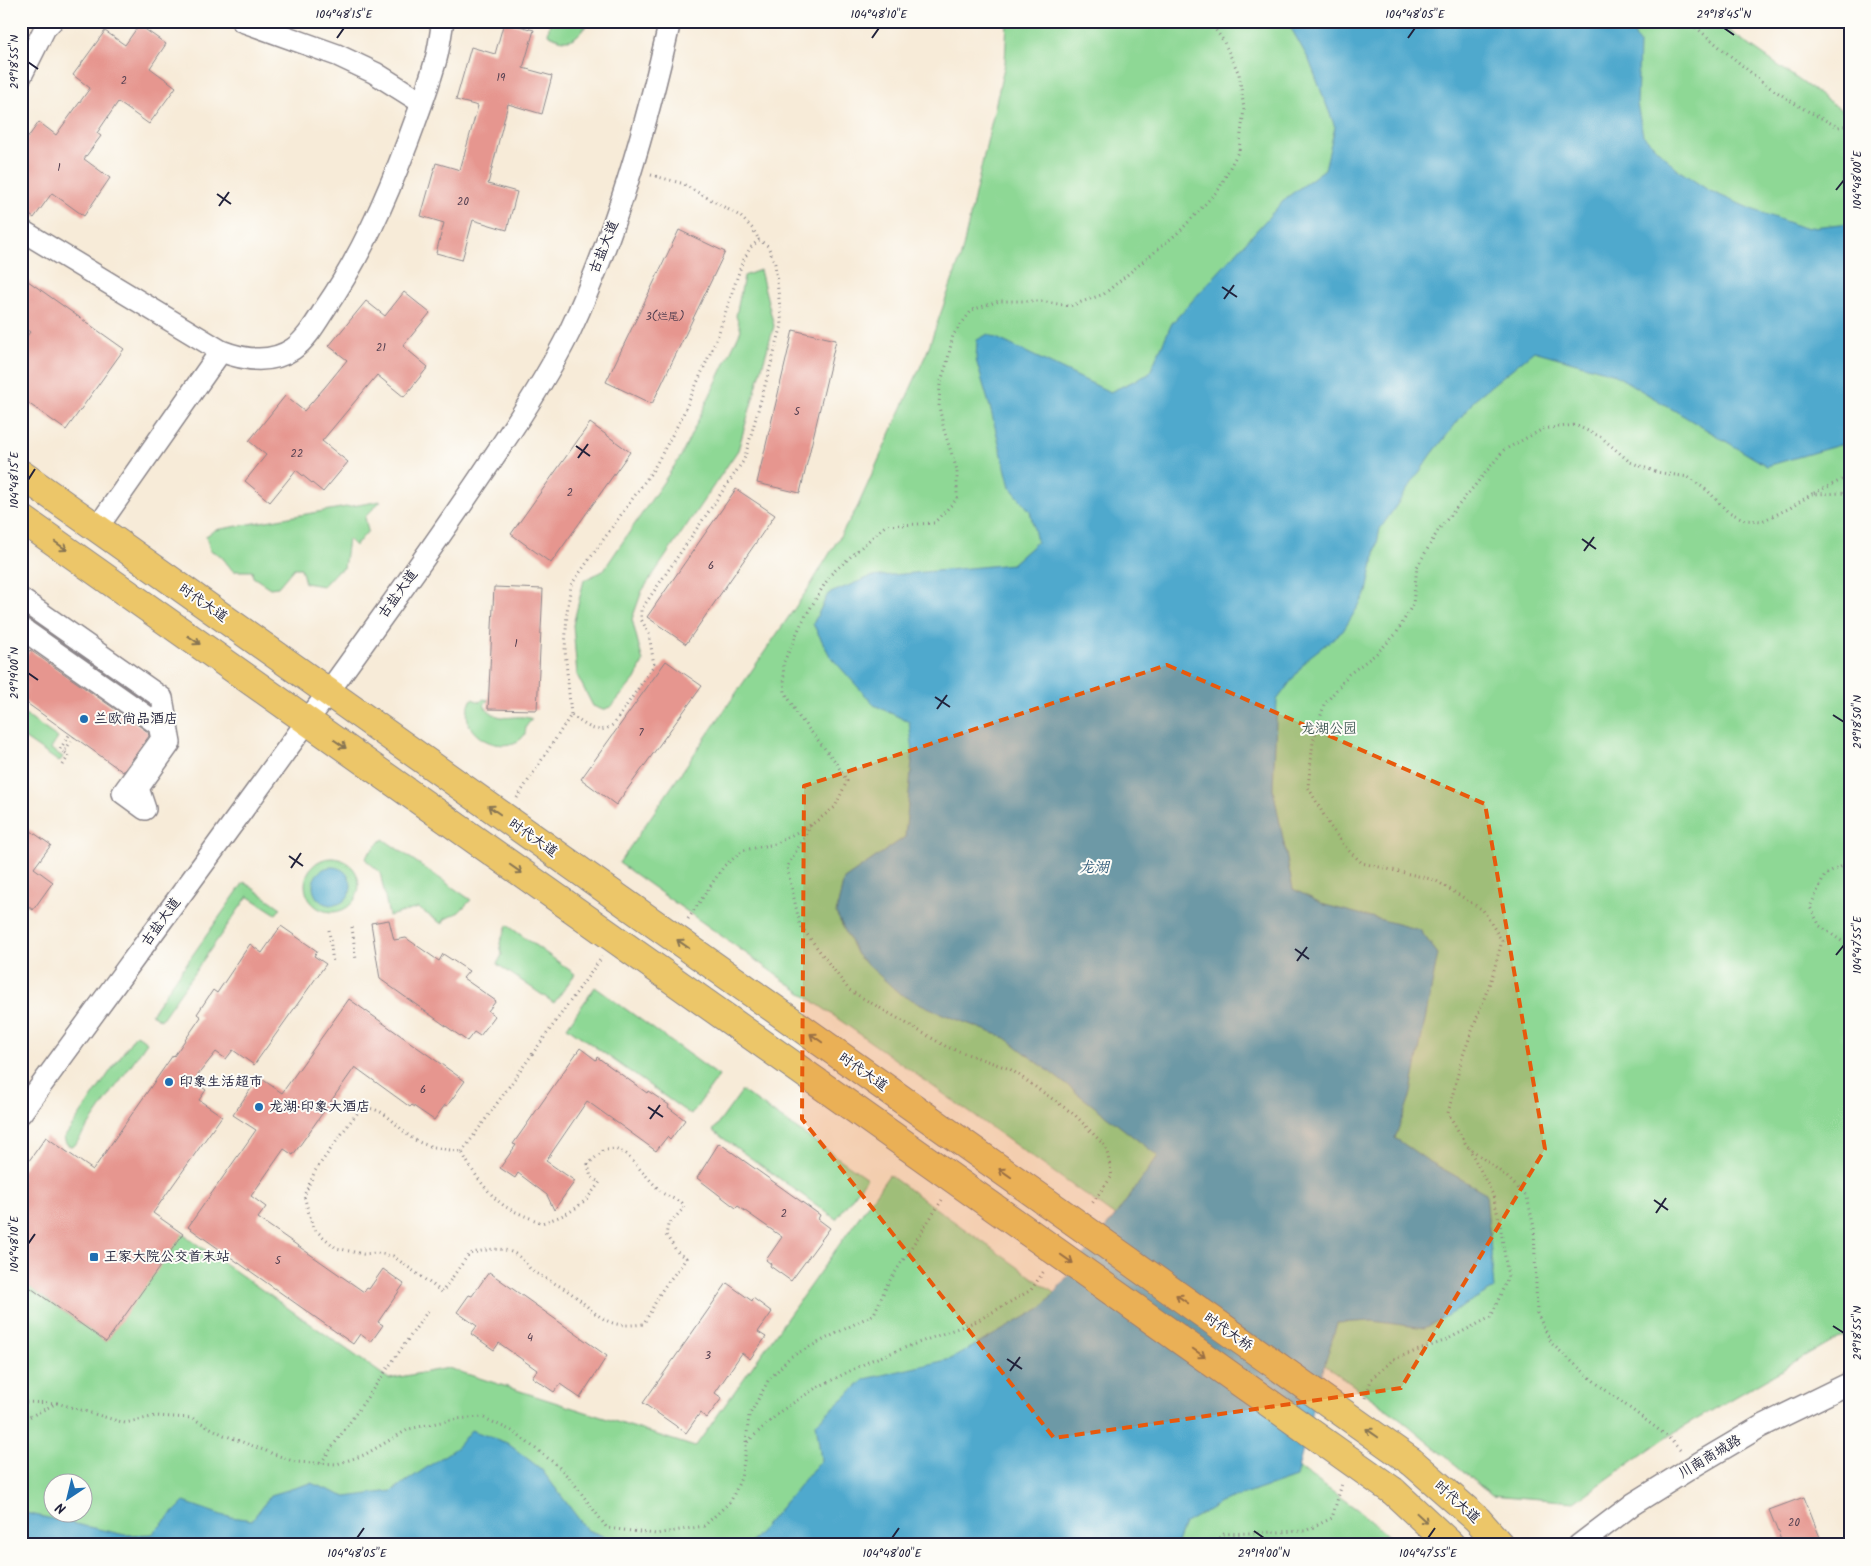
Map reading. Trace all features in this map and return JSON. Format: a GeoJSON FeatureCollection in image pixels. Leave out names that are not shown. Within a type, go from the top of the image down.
{"type":"FeatureCollection","features":[{"type":"Feature","properties":{"kind":"main road","name":"时代大道"},"geometry":{"type":"LineString","coordinates":[[21,474],[1045,1201]]}},
{"type":"Feature","properties":{"kind":"main road"},"geometry":{"type":"LineString","coordinates":[[21,518],[1393,1491],[1451,1545]]}},
{"type":"Feature","properties":{"kind":"main road","name":"时代大桥"},"geometry":{"type":"LineString","coordinates":[[1045,1201],[1412,1462]]}},
{"type":"Feature","properties":{"kind":"main road","name":"时代大道"},"geometry":{"type":"LineString","coordinates":[[1412,1462],[1477,1519],[1500,1545]]}},
{"type":"Feature","properties":{"kind":"street"},"geometry":{"type":"LineString","coordinates":[[21,76],[45,28],[52,21]]}},
{"type":"Feature","properties":{"kind":"street"},"geometry":{"type":"LineString","coordinates":[[242,21],[283,34],[337,55],[375,73],[422,102]]}},
{"type":"Feature","properties":{"kind":"street"},"geometry":{"type":"LineString","coordinates":[[21,230],[221,351],[238,358],[254,360],[281,355],[294,349],[309,332],[334,295],[371,231],[435,64],[442,21]]}},
{"type":"Feature","properties":{"kind":"street","name":"古盐大道"},"geometry":{"type":"LineString","coordinates":[[21,1113],[308,721],[446,528],[526,409],[568,334],[610,237],[655,89],[670,21]]}},
{"type":"Feature","properties":{"kind":"street"},"geometry":{"type":"LineString","coordinates":[[98,528],[221,351]]}},
{"type":"Feature","properties":{"kind":"street"},"geometry":{"type":"LineString","coordinates":[[21,599],[162,698],[170,743],[138,788],[145,808],[123,793],[162,739],[159,725],[21,628]]}},
{"type":"Feature","properties":{"kind":"street","name":"川南商城路"},"geometry":{"type":"LineString","coordinates":[[1580,1545],[1633,1504],[1694,1466],[1760,1428],[1850,1383]]}},
{"type":"Feature","properties":{"kind":"path"},"geometry":{"type":"LineString","coordinates":[[675,938],[724,866],[744,850],[775,844],[812,825],[835,807],[847,781],[834,760],[799,717],[785,692],[783,664],[801,624],[830,575],[885,526],[934,523],[957,499],[957,470],[944,430],[939,406],[940,384],[953,335],[972,310],[999,301],[1040,301],[1070,306],[1104,294],[1180,231],[1219,189],[1239,150],[1244,109],[1238,74],[1223,40],[1209,21]]}},
{"type":"Feature","properties":{"kind":"path"},"geometry":{"type":"LineString","coordinates":[[1688,21],[1766,85],[1802,108],[1838,127],[1850,125]]}},
{"type":"Feature","properties":{"kind":"path"},"geometry":{"type":"LineString","coordinates":[[571,715],[594,730],[606,730],[614,724],[654,665],[649,634],[640,618],[641,610],[744,460],[782,325],[775,264],[768,246],[759,240],[753,229],[740,216],[681,183],[632,169]]}},
{"type":"Feature","properties":{"kind":"path"},"geometry":{"type":"LineString","coordinates":[[504,817],[571,715],[565,650],[567,612],[571,585],[653,470],[681,419],[717,338],[742,263],[750,248],[759,240]]}},
{"type":"Feature","properties":{"kind":"path"},"geometry":{"type":"LineString","coordinates":[[1363,1407],[1371,1379],[1394,1359],[1444,1341],[1491,1317],[1508,1277],[1500,1224],[1493,1195],[1448,1113],[1462,1058],[1492,976],[1502,941],[1483,910],[1435,880],[1362,863],[1347,849],[1330,826],[1308,787],[1313,742],[1324,706],[1348,674],[1376,654],[1396,634],[1413,604],[1416,567],[1439,529],[1504,450],[1543,429],[1575,425],[1601,437],[1630,462],[1656,472],[1688,477],[1708,491],[1728,511],[1745,520],[1762,521],[1850,476]]}},
{"type":"Feature","properties":{"kind":"path"},"geometry":{"type":"LineString","coordinates":[[1812,494],[1850,493]]}},
{"type":"Feature","properties":{"kind":"path"},"geometry":{"type":"LineString","coordinates":[[63,765],[69,755],[60,749],[70,734]]}},
{"type":"Feature","properties":{"kind":"path"},"geometry":{"type":"LineString","coordinates":[[64,752],[74,737]]}},
{"type":"Feature","properties":{"kind":"path"},"geometry":{"type":"LineString","coordinates":[[812,825],[787,867],[800,925],[849,990],[947,1047],[1010,1069],[1074,1115],[1106,1147],[1112,1176]]}},
{"type":"Feature","properties":{"kind":"path"},"geometry":{"type":"LineString","coordinates":[[1850,862],[1825,875],[1810,907],[1820,926],[1850,947]]}},
{"type":"Feature","properties":{"kind":"path"},"geometry":{"type":"LineString","coordinates":[[352,927],[356,960]]}},
{"type":"Feature","properties":{"kind":"path"},"geometry":{"type":"LineString","coordinates":[[329,930],[334,964]]}},
{"type":"Feature","properties":{"kind":"path"},"geometry":{"type":"LineString","coordinates":[[462,1152],[615,939]]}},
{"type":"Feature","properties":{"kind":"path"},"geometry":{"type":"LineString","coordinates":[[373,1108],[381,1112],[413,1139],[423,1144],[462,1152],[480,1181],[505,1206],[542,1223],[564,1216],[577,1209],[588,1199],[600,1182],[591,1178],[588,1164],[604,1150],[615,1149],[626,1154],[662,1193],[682,1203],[684,1208],[668,1225],[666,1235],[678,1253],[686,1258],[679,1271],[665,1286],[651,1314],[643,1324],[629,1326],[601,1319],[576,1297],[534,1272],[517,1255],[501,1249],[490,1249],[469,1254],[442,1292],[393,1256],[377,1253],[363,1254],[336,1248],[313,1228],[304,1196],[315,1171],[359,1111],[373,1108]]}},
{"type":"Feature","properties":{"kind":"path"},"geometry":{"type":"LineString","coordinates":[[1467,1146],[1506,1176],[1527,1197],[1534,1227],[1537,1313],[1552,1344],[1595,1382],[1668,1436],[1694,1466]]}},
{"type":"Feature","properties":{"kind":"path"},"geometry":{"type":"LineString","coordinates":[[21,1402],[57,1403],[125,1424],[156,1416],[192,1418],[224,1435],[295,1462],[337,1464],[364,1455],[409,1429],[455,1419],[482,1417],[512,1431],[557,1465],[573,1482],[607,1528],[656,1534],[704,1526],[731,1501],[741,1478],[749,1416],[768,1381],[790,1357],[874,1314],[886,1285],[955,1180]]}},
{"type":"Feature","properties":{"kind":"path"},"geometry":{"type":"LineString","coordinates":[[746,1443],[781,1411],[816,1388],[872,1360],[977,1321],[1031,1290]]}},
{"type":"Feature","properties":{"kind":"path"},"geometry":{"type":"LineString","coordinates":[[320,1463],[430,1308]]}},
{"type":"Feature","properties":{"kind":"path"},"geometry":{"type":"LineString","coordinates":[[21,1421],[57,1403]]}},
{"type":"Feature","properties":{"kind":"path"},"geometry":{"type":"LineString","coordinates":[[1213,1545],[1224,1534],[1305,1531],[1332,1518],[1342,1481]]}},
{"type":"Feature","properties":{"kind":"highlighted area"},"geometry":{"type":"Polygon","coordinates":[[[1167,665],[1485,804],[1545,1149],[1401,1388],[1054,1438],[802,1119],[804,786],[1167,665]]]}},
{"type":"Feature","properties":{"kind":"green space"},"geometry":{"type":"Polygon","coordinates":[[[550,21],[599,21],[588,23],[579,34],[566,40],[548,34],[550,21]]]}},
{"type":"Feature","properties":{"kind":"green space","name":"龙湖公园"},"geometry":{"type":"Polygon","coordinates":[[[1007,21],[1715,21],[1850,116],[1850,1335],[1832,1341],[1668,1436],[1575,1502],[1492,1495],[1402,1420],[619,863],[810,586],[857,508],[927,352],[961,256],[1005,63],[1007,21]]]}},
{"type":"Feature","properties":{"kind":"green space"},"geometry":{"type":"Polygon","coordinates":[[[760,270],[774,326],[738,450],[642,591],[632,619],[643,662],[635,679],[612,706],[603,710],[593,706],[577,675],[573,625],[584,580],[603,571],[681,456],[741,330],[736,316],[744,276],[760,270]]]}},
{"type":"Feature","properties":{"kind":"green space"},"geometry":{"type":"Polygon","coordinates":[[[381,501],[365,517],[368,531],[355,546],[348,539],[344,568],[336,572],[323,586],[305,583],[301,568],[294,568],[278,587],[270,588],[253,577],[252,571],[233,571],[221,556],[210,550],[206,536],[215,530],[381,501]]]}},
{"type":"Feature","properties":{"kind":"green space"},"geometry":{"type":"Polygon","coordinates":[[[472,699],[480,702],[483,699],[489,700],[484,703],[485,707],[497,716],[532,719],[523,737],[513,743],[503,745],[492,743],[482,738],[473,731],[468,722],[468,711],[472,699]]]}},
{"type":"Feature","properties":{"kind":"green space"},"geometry":{"type":"Polygon","coordinates":[[[21,712],[58,738],[51,749],[63,757],[59,762],[21,736],[21,712]]]}},
{"type":"Feature","properties":{"kind":"green space"},"geometry":{"type":"Polygon","coordinates":[[[383,839],[471,900],[459,912],[445,919],[442,924],[418,908],[389,916],[380,872],[366,860],[367,855],[383,839]]]}},
{"type":"Feature","properties":{"kind":"green space"},"geometry":{"type":"Polygon","coordinates":[[[327,858],[337,858],[347,862],[355,870],[359,885],[355,900],[347,908],[337,912],[327,912],[317,908],[309,900],[305,890],[305,880],[309,870],[317,862],[327,858]]]}},
{"type":"Feature","properties":{"kind":"green space"},"geometry":{"type":"Polygon","coordinates":[[[244,882],[281,908],[276,914],[248,896],[161,1020],[151,1014],[244,882]]]}},
{"type":"Feature","properties":{"kind":"green space"},"geometry":{"type":"Polygon","coordinates":[[[507,925],[575,974],[554,1003],[497,964],[502,955],[500,943],[507,925]]]}},
{"type":"Feature","properties":{"kind":"green space"},"geometry":{"type":"Polygon","coordinates":[[[595,987],[719,1076],[691,1115],[567,1027],[595,987]]]}},
{"type":"Feature","properties":{"kind":"green space"},"geometry":{"type":"Polygon","coordinates":[[[136,1034],[147,1042],[75,1145],[70,1146],[64,1138],[136,1034]]]}},
{"type":"Feature","properties":{"kind":"green space"},"geometry":{"type":"Polygon","coordinates":[[[742,1091],[867,1178],[836,1219],[713,1131],[742,1091]]]}},
{"type":"Feature","properties":{"kind":"green space"},"geometry":{"type":"Polygon","coordinates":[[[889,1175],[1358,1510],[1399,1545],[21,1545],[21,1281],[106,1342],[181,1233],[389,1379],[448,1368],[695,1447],[889,1175]]]}},
{"type":"Feature","properties":{"kind":"water","name":"龙湖"},"geometry":{"type":"Polygon","coordinates":[[[1287,21],[1628,21],[1639,44],[1637,104],[1643,135],[1678,170],[1708,190],[1751,209],[1804,228],[1850,223],[1850,442],[1767,466],[1612,373],[1534,351],[1476,398],[1432,454],[1380,529],[1367,592],[1343,631],[1308,658],[1277,700],[1273,788],[1293,889],[1325,905],[1420,930],[1438,954],[1410,1097],[1395,1138],[1427,1160],[1486,1193],[1494,1289],[1425,1328],[1372,1321],[1337,1323],[1296,1477],[1220,1503],[1184,1524],[1176,1545],[749,1545],[821,1460],[816,1423],[865,1379],[951,1359],[1043,1307],[1116,1215],[1158,1156],[1006,1038],[940,1013],[900,994],[857,955],[836,913],[844,879],[905,837],[913,750],[909,722],[874,705],[830,656],[813,624],[828,594],[870,577],[1012,564],[1037,542],[1030,511],[1010,487],[976,360],[977,340],[988,334],[1110,392],[1149,374],[1172,323],[1286,198],[1325,169],[1335,127],[1309,60],[1287,21]]]}},
{"type":"Feature","properties":{"kind":"water"},"geometry":{"type":"Polygon","coordinates":[[[332,867],[346,872],[351,886],[346,900],[332,905],[318,900],[313,886],[318,872],[332,867]]]}},
{"type":"Feature","properties":{"kind":"water"},"geometry":{"type":"Polygon","coordinates":[[[471,1430],[507,1443],[541,1469],[587,1530],[629,1545],[21,1545],[21,1512],[42,1517],[42,1524],[75,1524],[125,1535],[152,1534],[184,1502],[224,1516],[252,1520],[271,1495],[311,1483],[346,1497],[392,1491],[457,1447],[471,1430]]]}},
{"type":"Feature","properties":{"kind":"building"},"geometry":{"type":"Polygon","coordinates":[[[504,22],[534,30],[523,68],[552,76],[542,114],[508,104],[488,184],[517,192],[507,230],[473,220],[462,260],[436,253],[444,223],[421,216],[436,163],[460,170],[478,106],[456,100],[471,47],[495,54],[504,22]]]}},
{"type":"Feature","properties":{"kind":"building"},"geometry":{"type":"Polygon","coordinates":[[[139,25],[166,44],[150,68],[176,87],[149,124],[118,102],[97,133],[101,136],[84,159],[110,178],[84,216],[52,193],[34,218],[21,209],[21,147],[39,122],[56,135],[90,88],[73,75],[105,31],[125,45],[139,25]]]}},
{"type":"Feature","properties":{"kind":"building"},"geometry":{"type":"Polygon","coordinates":[[[679,230],[725,252],[652,404],[606,382],[679,230]]]}},
{"type":"Feature","properties":{"kind":"building"},"geometry":{"type":"Polygon","coordinates":[[[21,276],[124,349],[66,430],[21,398],[21,344],[30,332],[21,325],[21,276]]]}},
{"type":"Feature","properties":{"kind":"building"},"geometry":{"type":"Polygon","coordinates":[[[404,292],[430,313],[403,346],[428,367],[404,397],[377,375],[322,441],[348,462],[323,492],[296,470],[270,502],[245,481],[266,455],[249,441],[285,396],[304,411],[325,387],[347,360],[329,346],[366,301],[385,316],[404,292]]]}},
{"type":"Feature","properties":{"kind":"building"},"geometry":{"type":"Polygon","coordinates":[[[793,330],[836,340],[800,493],[757,483],[793,330]]]}},
{"type":"Feature","properties":{"kind":"building"},"geometry":{"type":"Polygon","coordinates":[[[590,423],[630,452],[551,563],[511,534],[590,423]]]}},
{"type":"Feature","properties":{"kind":"building"},"geometry":{"type":"Polygon","coordinates":[[[736,489],[775,515],[686,644],[647,617],[736,489]]]}},
{"type":"Feature","properties":{"kind":"building"},"geometry":{"type":"Polygon","coordinates":[[[494,587],[543,589],[537,710],[488,709],[494,587]]]}},
{"type":"Feature","properties":{"kind":"building"},"geometry":{"type":"Polygon","coordinates":[[[30,650],[148,732],[149,736],[123,772],[21,699],[21,662],[30,650]]]}},
{"type":"Feature","properties":{"kind":"building"},"geometry":{"type":"Polygon","coordinates":[[[666,661],[702,686],[616,805],[581,779],[666,661]]]}},
{"type":"Feature","properties":{"kind":"building"},"geometry":{"type":"Polygon","coordinates":[[[21,824],[51,845],[34,868],[53,882],[33,910],[21,901],[21,824]]]}},
{"type":"Feature","properties":{"kind":"building"},"geometry":{"type":"Polygon","coordinates":[[[389,920],[394,940],[406,938],[439,961],[443,954],[469,971],[463,978],[496,1001],[488,1011],[495,1016],[480,1036],[474,1032],[467,1041],[380,979],[371,923],[389,920]]]}},
{"type":"Feature","properties":{"kind":"building"},"geometry":{"type":"Polygon","coordinates":[[[281,926],[317,951],[314,956],[326,964],[254,1065],[233,1050],[226,1059],[216,1052],[193,1081],[206,1090],[199,1100],[222,1116],[153,1213],[183,1234],[106,1342],[21,1281],[21,1172],[46,1137],[93,1170],[201,1017],[197,1014],[213,990],[217,993],[250,944],[262,953],[281,926]]]}},
{"type":"Feature","properties":{"kind":"building"},"geometry":{"type":"Polygon","coordinates":[[[349,999],[465,1081],[434,1120],[412,1105],[410,1107],[355,1067],[293,1155],[284,1149],[251,1196],[266,1207],[258,1218],[364,1292],[367,1288],[369,1289],[383,1269],[404,1284],[378,1322],[383,1325],[371,1342],[360,1334],[353,1344],[188,1227],[256,1130],[233,1115],[259,1077],[282,1093],[349,999]]]}},
{"type":"Feature","properties":{"kind":"building"},"geometry":{"type":"Polygon","coordinates":[[[580,1048],[596,1060],[597,1057],[647,1093],[648,1091],[669,1105],[668,1107],[685,1120],[670,1140],[667,1137],[656,1151],[587,1101],[546,1161],[575,1181],[554,1210],[547,1195],[518,1173],[515,1178],[500,1168],[516,1145],[513,1144],[580,1048]]]}},
{"type":"Feature","properties":{"kind":"building"},"geometry":{"type":"Polygon","coordinates":[[[719,1143],[820,1215],[818,1219],[830,1228],[791,1281],[770,1266],[771,1264],[766,1260],[782,1237],[738,1206],[736,1208],[697,1178],[719,1143]]]}},
{"type":"Feature","properties":{"kind":"building"},"geometry":{"type":"Polygon","coordinates":[[[489,1272],[607,1356],[580,1398],[560,1384],[554,1392],[532,1377],[537,1370],[499,1343],[494,1350],[471,1334],[477,1326],[457,1312],[469,1295],[472,1296],[489,1272]]]}},
{"type":"Feature","properties":{"kind":"building"},"geometry":{"type":"Polygon","coordinates":[[[727,1283],[752,1301],[753,1298],[772,1312],[758,1332],[766,1337],[750,1359],[742,1353],[715,1393],[722,1398],[707,1418],[700,1413],[686,1433],[643,1403],[727,1283]]]}},
{"type":"Feature","properties":{"kind":"building"},"geometry":{"type":"Polygon","coordinates":[[[1804,1497],[1823,1545],[1783,1545],[1769,1510],[1804,1497]]]}},
{"type":"Feature","properties":{"kind":"place","name":"兰欧尚品酒店"},"geometry":{"type":"Point","coordinates":[84,719]}},
{"type":"Feature","properties":{"kind":"place","name":"印象生活超市"},"geometry":{"type":"Point","coordinates":[169,1082]}},
{"type":"Feature","properties":{"kind":"place","name":"龙湖·印象大酒店"},"geometry":{"type":"Point","coordinates":[259,1107]}},
{"type":"Feature","properties":{"kind":"place","name":"王家大院公交首末站"},"geometry":{"type":"Point","coordinates":[94,1257]}}]}
